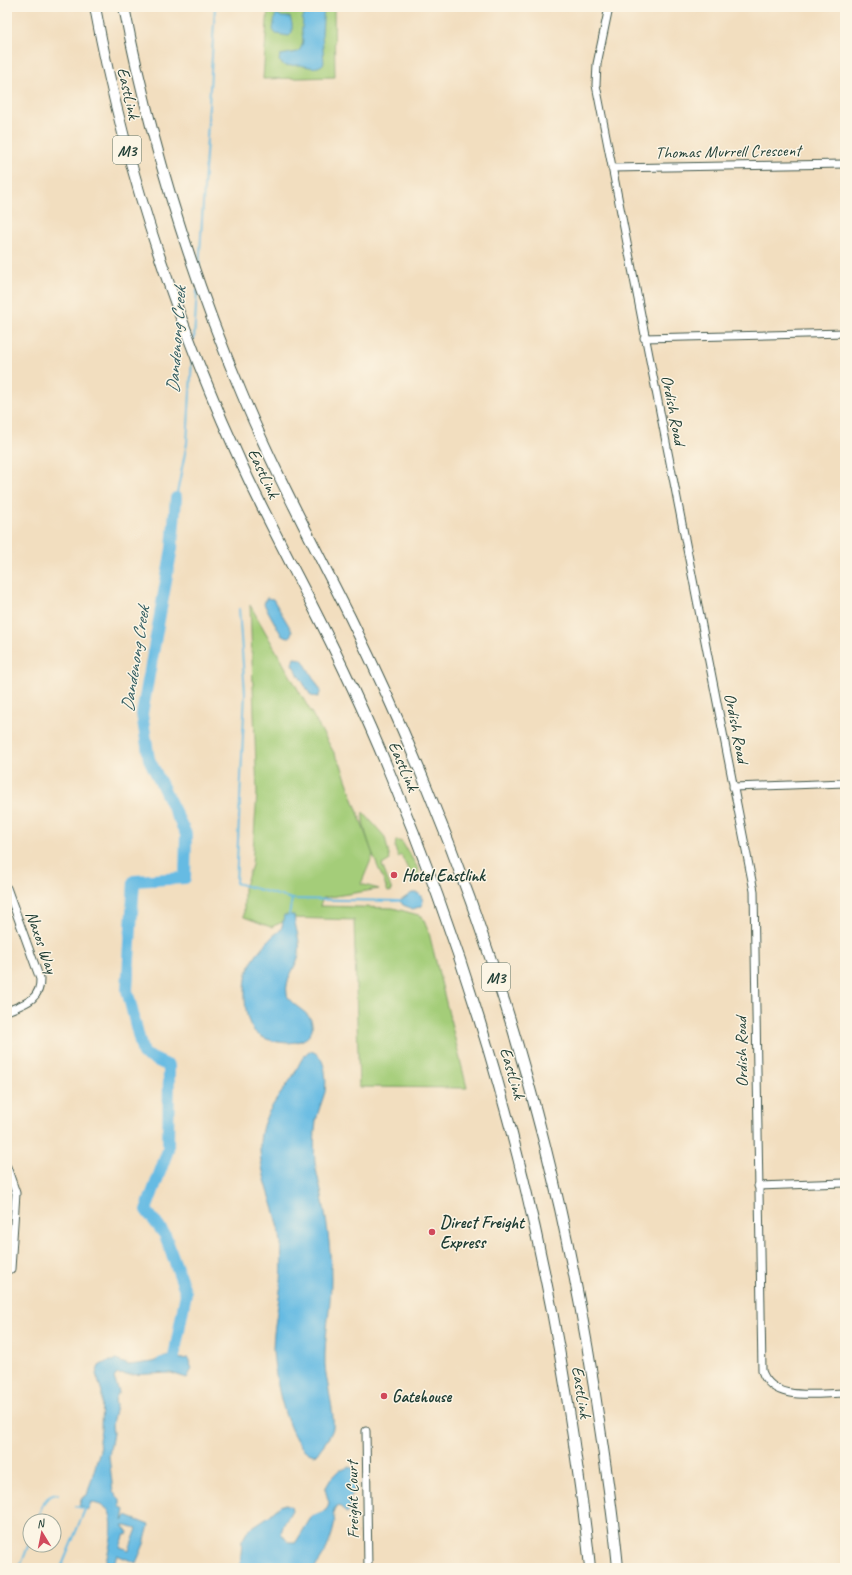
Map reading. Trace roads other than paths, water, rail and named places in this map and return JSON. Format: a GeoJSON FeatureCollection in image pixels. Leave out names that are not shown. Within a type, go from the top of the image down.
{"type":"FeatureCollection","features":[{"type":"Feature","properties":{"kind":"highway","name":"EastLink"},"geometry":{"type":"LineString","coordinates":[[95,7],[122,134],[152,235],[210,392],[249,480],[346,674],[387,766],[435,887],[471,991],[505,1102],[541,1252],[567,1392],[590,1568]]}},
{"type":"Feature","properties":{"kind":"highway","name":"EastLink"},"geometry":{"type":"LineString","coordinates":[[124,7],[148,117],[181,232],[205,302],[255,424],[295,509],[351,620],[406,737],[444,829],[491,960],[530,1089],[558,1200],[577,1289],[595,1391],[618,1568]]}},
{"type":"Feature","properties":{"kind":"street","name":"Ordish Road"},"geometry":{"type":"LineString","coordinates":[[609,7],[597,64],[596,85],[644,338],[754,891],[762,1371],[765,1380],[772,1388],[782,1392],[845,1393]]}},
{"type":"Feature","properties":{"kind":"street","name":"Thomas Murrell Crescent"},"geometry":{"type":"LineString","coordinates":[[612,168],[845,164]]}},
{"type":"Feature","properties":{"kind":"street"},"geometry":{"type":"LineString","coordinates":[[644,338],[845,333]]}},
{"type":"Feature","properties":{"kind":"street"},"geometry":{"type":"LineString","coordinates":[[733,786],[845,783]]}},
{"type":"Feature","properties":{"kind":"street","name":"Naxos Way"},"geometry":{"type":"LineString","coordinates":[[7,888],[40,979],[41,987],[37,996],[28,1003],[7,1011]]}},
{"type":"Feature","properties":{"kind":"street"},"geometry":{"type":"LineString","coordinates":[[7,1168],[16,1193],[11,1269]]}},
{"type":"Feature","properties":{"kind":"street"},"geometry":{"type":"LineString","coordinates":[[758,1186],[845,1183]]}},
{"type":"Feature","properties":{"kind":"street","name":"Freight Court"},"geometry":{"type":"LineString","coordinates":[[366,1431],[368,1568]]}},
{"type":"Feature","properties":{"kind":"water"},"geometry":{"type":"Polygon","coordinates":[[[305,7],[324,7],[322,34],[324,63],[318,67],[299,65],[285,66],[279,61],[280,55],[298,52],[302,45],[302,19],[306,12],[305,7]]]}},
{"type":"Feature","properties":{"kind":"water"},"geometry":{"type":"Polygon","coordinates":[[[277,14],[282,17],[290,17],[292,33],[289,36],[276,34],[273,30],[275,16],[277,14]]]}},
{"type":"Feature","properties":{"kind":"water"},"geometry":{"type":"Polygon","coordinates":[[[266,598],[273,599],[292,631],[290,637],[282,636],[264,604],[266,598]]]}},
{"type":"Feature","properties":{"kind":"water"},"geometry":{"type":"Polygon","coordinates":[[[294,658],[302,659],[321,691],[318,697],[311,696],[292,664],[294,658]]]}},
{"type":"Feature","properties":{"kind":"water"},"geometry":{"type":"Polygon","coordinates":[[[412,893],[418,893],[421,896],[423,900],[422,906],[413,909],[403,905],[400,901],[412,893]]]}},
{"type":"Feature","properties":{"kind":"water"},"geometry":{"type":"Polygon","coordinates":[[[284,915],[294,915],[299,939],[298,959],[287,983],[287,994],[289,999],[310,1018],[312,1023],[312,1029],[309,1036],[303,1040],[286,1043],[276,1042],[259,1036],[254,1031],[248,1020],[245,999],[246,979],[249,968],[263,947],[281,929],[284,915]]]}},
{"type":"Feature","properties":{"kind":"water"},"geometry":{"type":"Polygon","coordinates":[[[309,1051],[319,1056],[322,1061],[326,1080],[325,1092],[316,1121],[314,1152],[330,1251],[331,1291],[325,1365],[332,1406],[333,1422],[333,1428],[330,1435],[317,1454],[314,1455],[305,1450],[296,1440],[289,1426],[279,1392],[276,1375],[273,1344],[281,1279],[281,1244],[278,1223],[263,1172],[260,1146],[263,1126],[269,1111],[293,1076],[306,1053],[309,1051]]]}},
{"type":"Feature","properties":{"kind":"water"},"geometry":{"type":"Polygon","coordinates":[[[165,1356],[182,1359],[188,1358],[192,1369],[187,1378],[171,1373],[117,1374],[114,1378],[119,1392],[115,1399],[116,1406],[112,1425],[113,1433],[109,1456],[113,1492],[120,1499],[120,1507],[125,1510],[123,1521],[126,1516],[149,1525],[144,1544],[136,1563],[117,1555],[113,1568],[104,1568],[108,1555],[112,1528],[110,1513],[105,1507],[91,1502],[88,1510],[79,1505],[82,1498],[87,1495],[100,1450],[99,1440],[101,1430],[102,1392],[96,1374],[99,1366],[106,1362],[116,1360],[129,1365],[153,1362],[165,1356]],[[123,1525],[128,1532],[127,1535],[125,1534],[120,1547],[129,1550],[137,1529],[123,1525]]]}},
{"type":"Feature","properties":{"kind":"water"},"geometry":{"type":"Polygon","coordinates":[[[348,1466],[356,1470],[355,1488],[349,1500],[350,1511],[346,1513],[341,1507],[337,1506],[335,1509],[333,1513],[335,1523],[333,1531],[325,1552],[314,1568],[240,1568],[242,1541],[248,1530],[269,1516],[280,1506],[286,1504],[291,1506],[292,1510],[281,1533],[288,1542],[296,1542],[312,1516],[326,1510],[329,1503],[325,1489],[332,1477],[340,1469],[345,1469],[348,1466]]]}},
{"type":"Feature","properties":{"kind":"waterway","name":"Dandenong Creek"},"geometry":{"type":"LineString","coordinates":[[199,269],[215,7]]}},
{"type":"Feature","properties":{"kind":"waterway","name":"Dandenong Creek"},"geometry":{"type":"LineString","coordinates":[[194,339],[197,290]]}},
{"type":"Feature","properties":{"kind":"waterway","name":"Dandenong Creek"},"geometry":{"type":"LineString","coordinates":[[176,498],[187,443],[192,359]]}},
{"type":"Feature","properties":{"kind":"waterway","name":"Dandenong Creek"},"geometry":{"type":"LineString","coordinates":[[162,1363],[173,1362],[186,1293],[165,1235],[146,1210],[168,1150],[169,1066],[143,1054],[127,990],[134,881],[185,878],[186,834],[149,759],[142,714],[172,548],[176,498]]}},
{"type":"Feature","properties":{"kind":"waterway"},"geometry":{"type":"LineString","coordinates":[[239,609],[245,693],[236,883],[292,899],[400,901]]}},
{"type":"Feature","properties":{"kind":"waterway"},"geometry":{"type":"LineString","coordinates":[[289,915],[292,899]]}},
{"type":"Feature","properties":{"kind":"waterway"},"geometry":{"type":"LineString","coordinates":[[39,1513],[43,1503],[49,1497],[58,1494]]}},
{"type":"Feature","properties":{"kind":"waterway"},"geometry":{"type":"LineString","coordinates":[[76,1506],[85,1509]]}},
{"type":"Feature","properties":{"kind":"waterway"},"geometry":{"type":"LineString","coordinates":[[61,1568],[86,1507]]}},
{"type":"Feature","properties":{"kind":"waterway"},"geometry":{"type":"LineString","coordinates":[[17,1568],[22,1562],[25,1553]]}},
{"type":"Feature","properties":{"kind":"place","name":"Hotel Eastlink"},"geometry":{"type":"Point","coordinates":[394,875]}},
{"type":"Feature","properties":{"kind":"place","name":"Direct Freight Express"},"geometry":{"type":"Point","coordinates":[432,1232]}},
{"type":"Feature","properties":{"kind":"place","name":"Gatehouse"},"geometry":{"type":"Point","coordinates":[384,1396]}}]}
